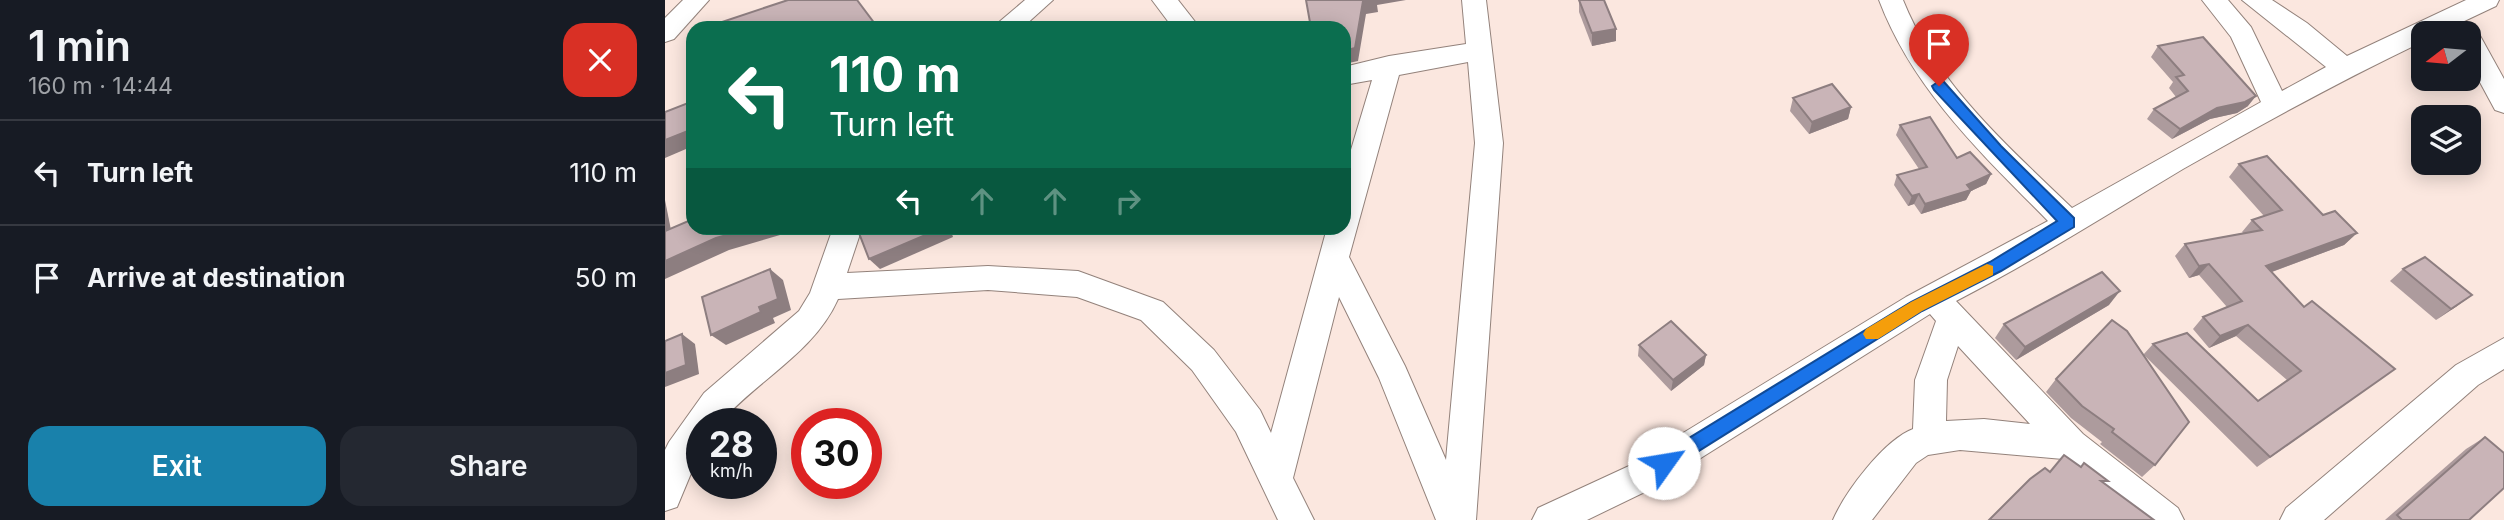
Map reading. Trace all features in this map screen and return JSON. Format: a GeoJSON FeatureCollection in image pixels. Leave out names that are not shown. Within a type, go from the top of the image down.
{"type":"FeatureCollection","features":[{"type":"Feature","properties":{"kind":"street"},"geometry":{"type":"LineString","coordinates":[[665,4],[682,0]]}},
{"type":"Feature","properties":{"kind":"street"},"geometry":{"type":"LineString","coordinates":[[665,33],[697,0]]}},
{"type":"Feature","properties":{"kind":"street"},"geometry":{"type":"LineString","coordinates":[[1014,21],[1041,0]]}},
{"type":"Feature","properties":{"kind":"street"},"geometry":{"type":"LineString","coordinates":[[1164,0],[1181,21]]}},
{"type":"Feature","properties":{"kind":"street"},"geometry":{"type":"LineString","coordinates":[[1456,520],[1489,143],[1474,0]]}},
{"type":"Feature","properties":{"kind":"street"},"geometry":{"type":"LineString","coordinates":[[1891,0],[1898,26],[1939,86],[1996,150],[2068,222]]}},
{"type":"Feature","properties":{"kind":"street"},"geometry":{"type":"LineString","coordinates":[[2214,0],[2242,33],[2276,106]]}},
{"type":"Feature","properties":{"kind":"street"},"geometry":{"type":"LineString","coordinates":[[2253,0],[2298,29],[2345,68]]}},
{"type":"Feature","properties":{"kind":"street"},"geometry":{"type":"LineString","coordinates":[[2470,21],[2487,0]]}},
{"type":"Feature","properties":{"kind":"street"},"geometry":{"type":"LineString","coordinates":[[1550,520],[1641,477],[1944,307],[1996,266],[2068,222],[2345,68],[2411,46]]}},
{"type":"Feature","properties":{"kind":"street"},"geometry":{"type":"LineString","coordinates":[[1351,74],[1389,65],[1478,51]]}},
{"type":"Feature","properties":{"kind":"street"},"geometry":{"type":"LineString","coordinates":[[2481,61],[2504,103]]}},
{"type":"Feature","properties":{"kind":"street"},"geometry":{"type":"LineString","coordinates":[[1351,197],[1389,65]]}},
{"type":"Feature","properties":{"kind":"street"},"geometry":{"type":"LineString","coordinates":[[667,481],[688,435],[720,397],[796,335],[816,312],[844,235]]}},
{"type":"Feature","properties":{"kind":"street"},"geometry":{"type":"LineString","coordinates":[[1338,242],[1456,520]]}},
{"type":"Feature","properties":{"kind":"street"},"geometry":{"type":"LineString","coordinates":[[1276,478],[1338,242]]}},
{"type":"Feature","properties":{"kind":"street"},"geometry":{"type":"LineString","coordinates":[[826,287],[988,278],[1078,284],[1152,311],[1203,360],[1248,421],[1296,520]]}},
{"type":"Feature","properties":{"kind":"street"},"geometry":{"type":"LineString","coordinates":[[1929,438],[1931,380],[1944,307]]}},
{"type":"Feature","properties":{"kind":"street"},"geometry":{"type":"LineString","coordinates":[[1944,307],[2004,375],[2071,444],[2166,520]]}},
{"type":"Feature","properties":{"kind":"street"},"geometry":{"type":"LineString","coordinates":[[2298,520],[2467,375],[2504,352]]}},
{"type":"Feature","properties":{"kind":"street"},"geometry":{"type":"LineString","coordinates":[[1851,520],[1906,450],[1929,438],[1963,434],[2071,444]]}},
{"type":"Feature","properties":{"kind":"building"},"geometry":{"type":"Polygon","coordinates":[[[788,0],[857,0],[873,21],[725,21],[788,0]]]}},
{"type":"Feature","properties":{"kind":"building"},"geometry":{"type":"Polygon","coordinates":[[[1306,0],[1368,0],[1363,1],[1355,48],[1351,49],[1351,21],[1310,21],[1306,0]]]}},
{"type":"Feature","properties":{"kind":"building"},"geometry":{"type":"Polygon","coordinates":[[[1579,0],[1604,0],[1616,29],[1592,33],[1579,0]]]}},
{"type":"Feature","properties":{"kind":"building"},"geometry":{"type":"Polygon","coordinates":[[[2203,37],[2256,96],[2245,102],[2217,108],[2180,129],[2154,109],[2188,91],[2176,77],[2184,75],[2158,46],[2203,37]]]}},
{"type":"Feature","properties":{"kind":"building"},"geometry":{"type":"Polygon","coordinates":[[[1832,84],[1851,107],[1812,122],[1793,98],[1832,84]]]}},
{"type":"Feature","properties":{"kind":"building"},"geometry":{"type":"Polygon","coordinates":[[[686,104],[686,132],[665,140],[665,112],[686,104]]]}},
{"type":"Feature","properties":{"kind":"building"},"geometry":{"type":"Polygon","coordinates":[[[1930,117],[1957,158],[1970,152],[1991,174],[1967,185],[1971,190],[1925,204],[1919,194],[1912,196],[1897,175],[1927,167],[1900,125],[1930,117]]]}},
{"type":"Feature","properties":{"kind":"building"},"geometry":{"type":"Polygon","coordinates":[[[2267,156],[2323,215],[2335,211],[2357,233],[2266,266],[2304,307],[2312,301],[2395,369],[2270,457],[2153,344],[2187,333],[2258,401],[2301,371],[2248,325],[2220,336],[2203,317],[2242,301],[2209,264],[2199,266],[2185,244],[2262,230],[2252,220],[2282,210],[2239,164],[2267,156]]]}},
{"type":"Feature","properties":{"kind":"building"},"geometry":{"type":"Polygon","coordinates":[[[686,222],[686,235],[727,235],[665,261],[665,231],[686,222]]]}},
{"type":"Feature","properties":{"kind":"building"},"geometry":{"type":"Polygon","coordinates":[[[860,235],[926,235],[869,259],[860,235]]]}},
{"type":"Feature","properties":{"kind":"building"},"geometry":{"type":"Polygon","coordinates":[[[2425,257],[2472,295],[2451,309],[2403,269],[2425,257]]]}},
{"type":"Feature","properties":{"kind":"building"},"geometry":{"type":"Polygon","coordinates":[[[770,269],[778,299],[759,307],[761,312],[711,335],[702,297],[770,269]]]}},
{"type":"Feature","properties":{"kind":"building"},"geometry":{"type":"Polygon","coordinates":[[[2102,272],[2120,291],[2025,347],[2004,324],[2102,272]]]}},
{"type":"Feature","properties":{"kind":"building"},"geometry":{"type":"Polygon","coordinates":[[[2112,320],[2127,331],[2189,422],[2155,465],[2112,432],[2114,429],[2082,406],[2056,379],[2112,320]]]}},
{"type":"Feature","properties":{"kind":"building"},"geometry":{"type":"Polygon","coordinates":[[[1671,321],[1706,355],[1673,380],[1639,345],[1671,321]]]}},
{"type":"Feature","properties":{"kind":"building"},"geometry":{"type":"Polygon","coordinates":[[[682,334],[686,365],[665,373],[665,341],[682,334]]]}},
{"type":"Feature","properties":{"kind":"building"},"geometry":{"type":"Polygon","coordinates":[[[2485,437],[2504,453],[2504,488],[2469,520],[2402,520],[2397,515],[2485,437]]]}},
{"type":"Feature","properties":{"kind":"building"},"geometry":{"type":"Polygon","coordinates":[[[2064,455],[2081,467],[2084,463],[2108,481],[2101,481],[2154,520],[1989,520],[2030,479],[2045,468],[2050,472],[2064,455]]]}},
{"type":"Feature","properties":{"kind":"slow traffic"},"geometry":{"type":"LineString","coordinates":[[1872,334],[1917,306],[1987,271]]}},
{"type":"Feature","properties":{"kind":"route"},"geometry":{"type":"LineString","coordinates":[[1664,463],[1917,306],[1996,266],[2068,222],[1996,150],[1939,86]]}}]}
